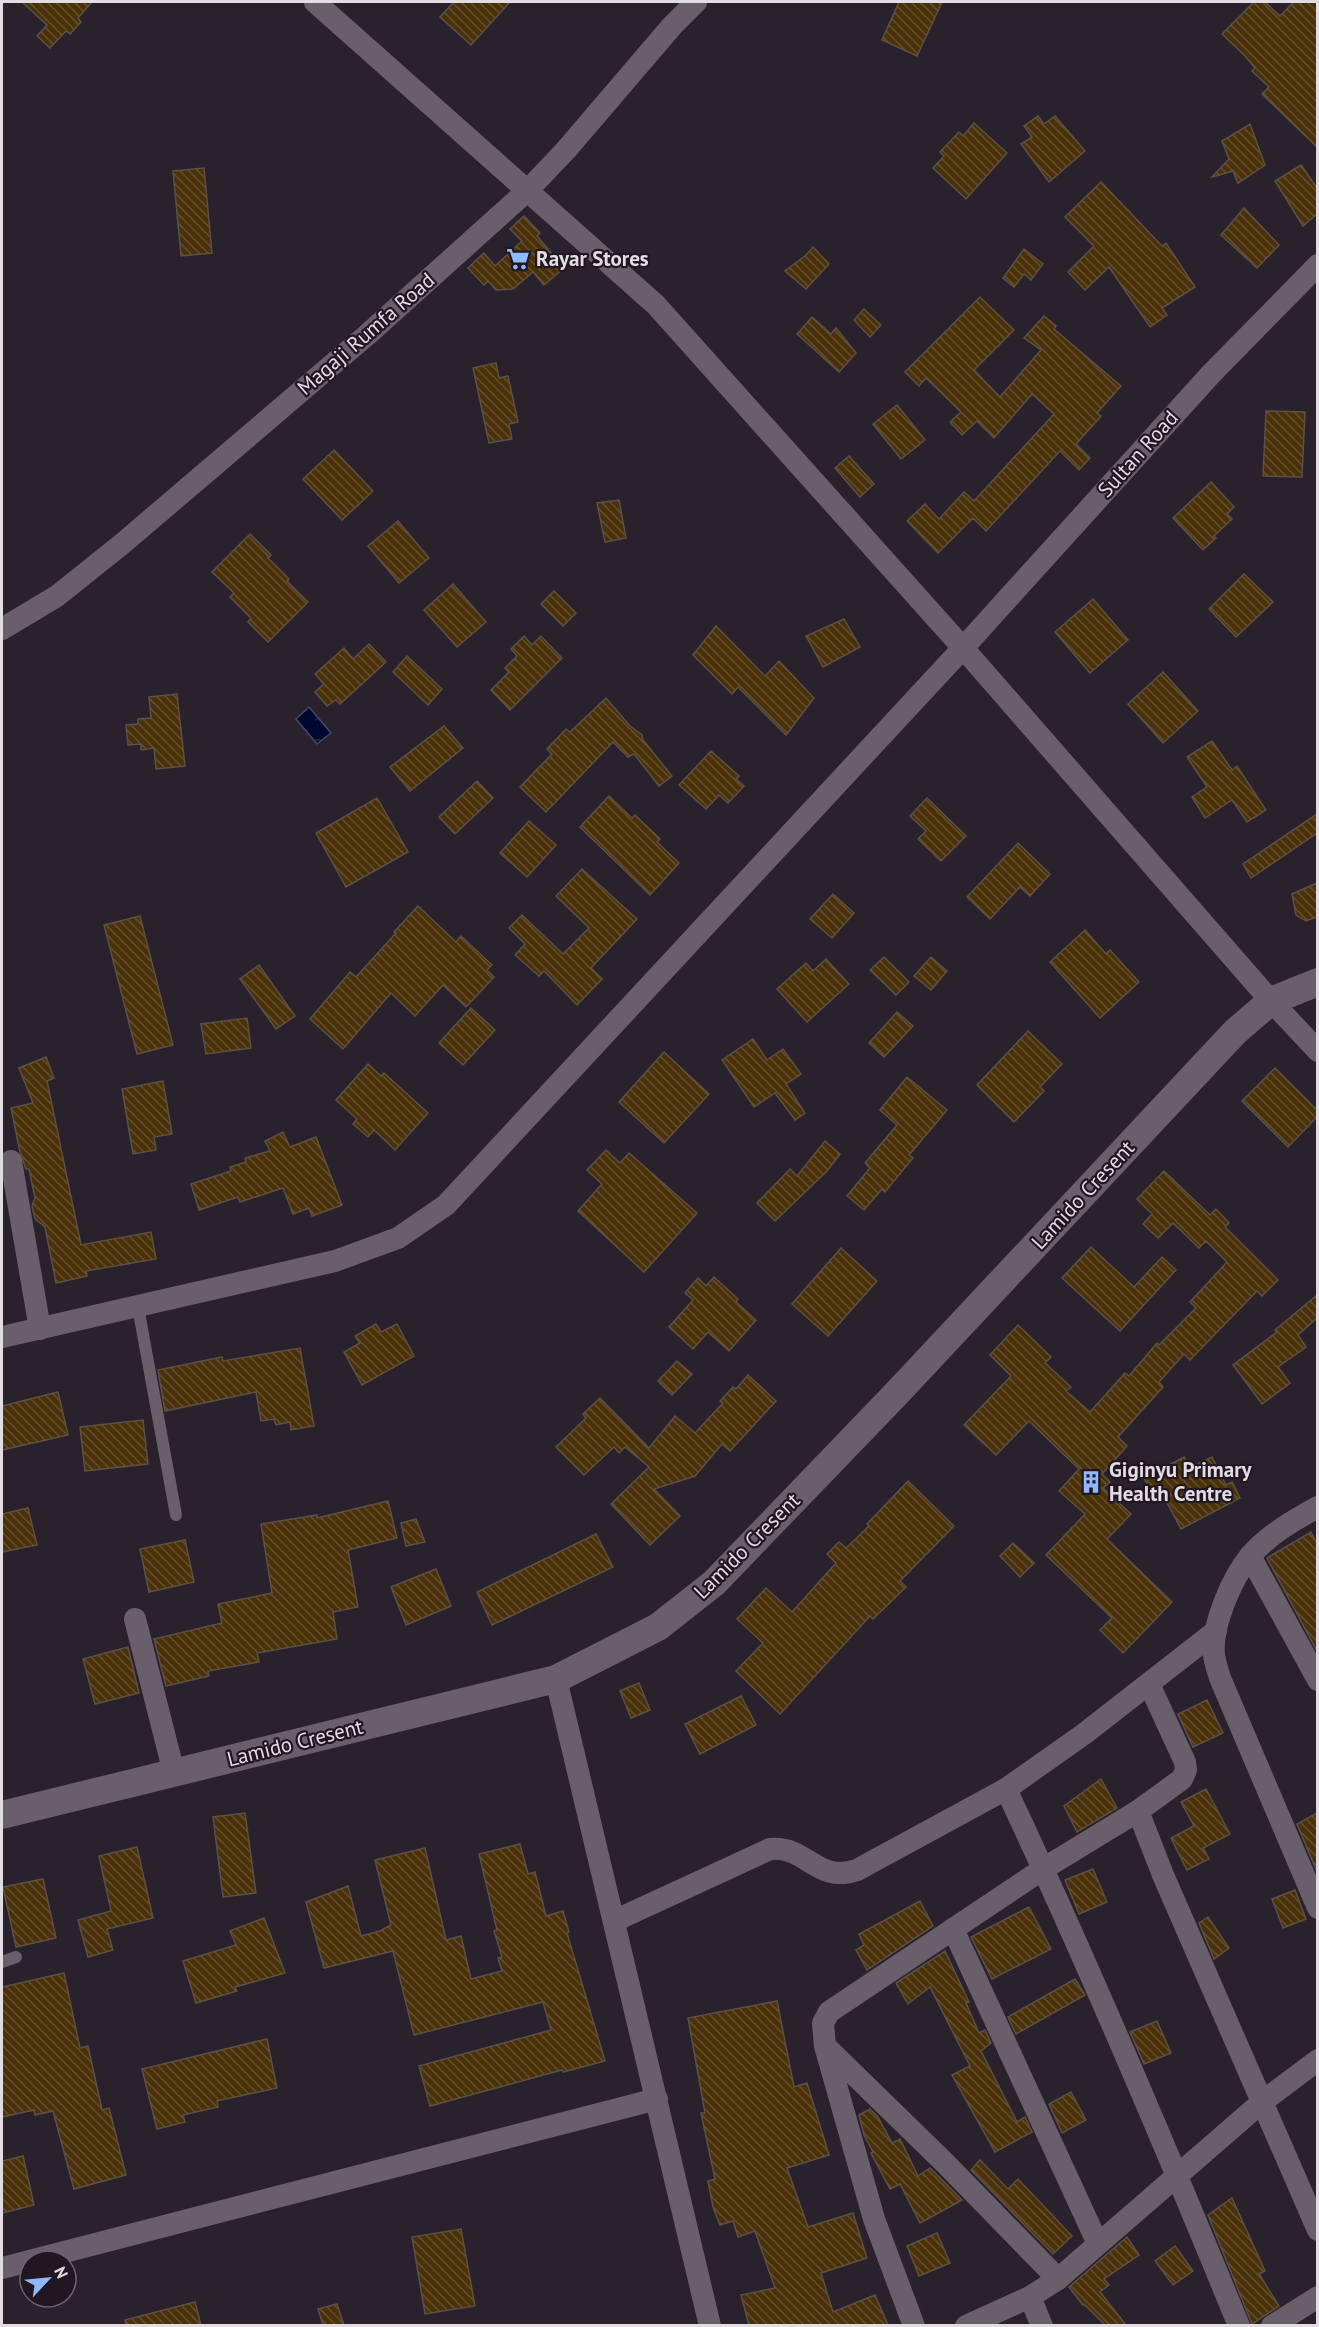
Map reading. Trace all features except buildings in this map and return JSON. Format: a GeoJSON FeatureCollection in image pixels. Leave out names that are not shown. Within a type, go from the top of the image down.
{"type":"FeatureCollection","features":[{"type":"Feature","properties":{"kind":"street"},"geometry":{"type":"LineString","coordinates":[[315,2],[656,305],[963,648],[1270,1001],[1317,1051]]}},
{"type":"Feature","properties":{"kind":"street","name":"Magaji Rumfa Road"},"geometry":{"type":"LineString","coordinates":[[2,629],[57,596],[122,544],[367,335],[528,190],[566,150],[672,26],[696,2]]}},
{"type":"Feature","properties":{"kind":"street","name":"Sultan Road"},"geometry":{"type":"LineString","coordinates":[[2,1337],[335,1262],[398,1238],[446,1205],[963,648],[1203,382],[1317,265]]}},
{"type":"Feature","properties":{"kind":"street","name":"Lamido Cresent"},"geometry":{"type":"LineString","coordinates":[[2,1815],[556,1679],[658,1627],[714,1583],[904,1386],[1235,1032],[1270,1001],[1317,982]]}},
{"type":"Feature","properties":{"kind":"street"},"geometry":{"type":"LineString","coordinates":[[11,1161],[40,1329]]}},
{"type":"Feature","properties":{"kind":"street"},"geometry":{"type":"LineString","coordinates":[[1317,1506],[1287,1524],[1250,1556],[1228,1592],[1216,1631],[1214,1655],[1220,1678],[1317,1908]]}},
{"type":"Feature","properties":{"kind":"street"},"geometry":{"type":"LineString","coordinates":[[1250,1556],[1317,1680]]}},
{"type":"Feature","properties":{"kind":"street"},"geometry":{"type":"LineString","coordinates":[[135,1619],[174,1773]]}},
{"type":"Feature","properties":{"kind":"street"},"geometry":{"type":"LineString","coordinates":[[614,1921],[770,1849],[786,1850],[832,1874],[844,1875],[857,1870],[1006,1789],[1084,1734],[1216,1631]]}},
{"type":"Feature","properties":{"kind":"street"},"geometry":{"type":"LineString","coordinates":[[556,1679],[710,2325]]}},
{"type":"Feature","properties":{"kind":"street"},"geometry":{"type":"LineString","coordinates":[[914,2325],[874,2219],[825,2046],[823,2023],[829,2012],[1043,1869],[1138,1811],[1182,1779],[1186,1770],[1185,1762],[1149,1684]]}},
{"type":"Feature","properties":{"kind":"street"},"geometry":{"type":"LineString","coordinates":[[1006,1789],[1178,2175],[1239,2325]]}},
{"type":"Feature","properties":{"kind":"street"},"geometry":{"type":"LineString","coordinates":[[1138,1811],[1163,1875],[1317,2230]]}},
{"type":"Feature","properties":{"kind":"street"},"geometry":{"type":"LineString","coordinates":[[953,1929],[1098,2244]]}},
{"type":"Feature","properties":{"kind":"street"},"geometry":{"type":"LineString","coordinates":[[825,2046],[946,2164],[1058,2279]]}},
{"type":"Feature","properties":{"kind":"street"},"geometry":{"type":"LineString","coordinates":[[966,2325],[1030,2297],[1058,2279],[1262,2102],[1317,2060]]}},
{"type":"Feature","properties":{"kind":"street"},"geometry":{"type":"LineString","coordinates":[[2,2268],[657,2100]]}},
{"type":"Feature","properties":{"kind":"street"},"geometry":{"type":"LineString","coordinates":[[1030,2297],[1042,2325]]}},
{"type":"Feature","properties":{"kind":"street"},"geometry":{"type":"LineString","coordinates":[[1272,2325],[1317,2297]]}},
{"type":"Feature","properties":{"kind":"lane"},"geometry":{"type":"LineString","coordinates":[[138,1307],[176,1515]]}},
{"type":"Feature","properties":{"kind":"lane"},"geometry":{"type":"LineString","coordinates":[[2,1962],[16,1958]]}},
{"type":"Feature","properties":{"kind":"water"},"geometry":{"type":"Polygon","coordinates":[[[309,707],[331,733],[317,744],[296,719],[309,707]]]}},
{"type":"Feature","properties":{"kind":"place","name":"Rayar Stores"},"geometry":{"type":"Point","coordinates":[518,259]}},
{"type":"Feature","properties":{"kind":"place","name":"Giginyu Primary Health Centre"},"geometry":{"type":"Point","coordinates":[1091,1482]}}]}
